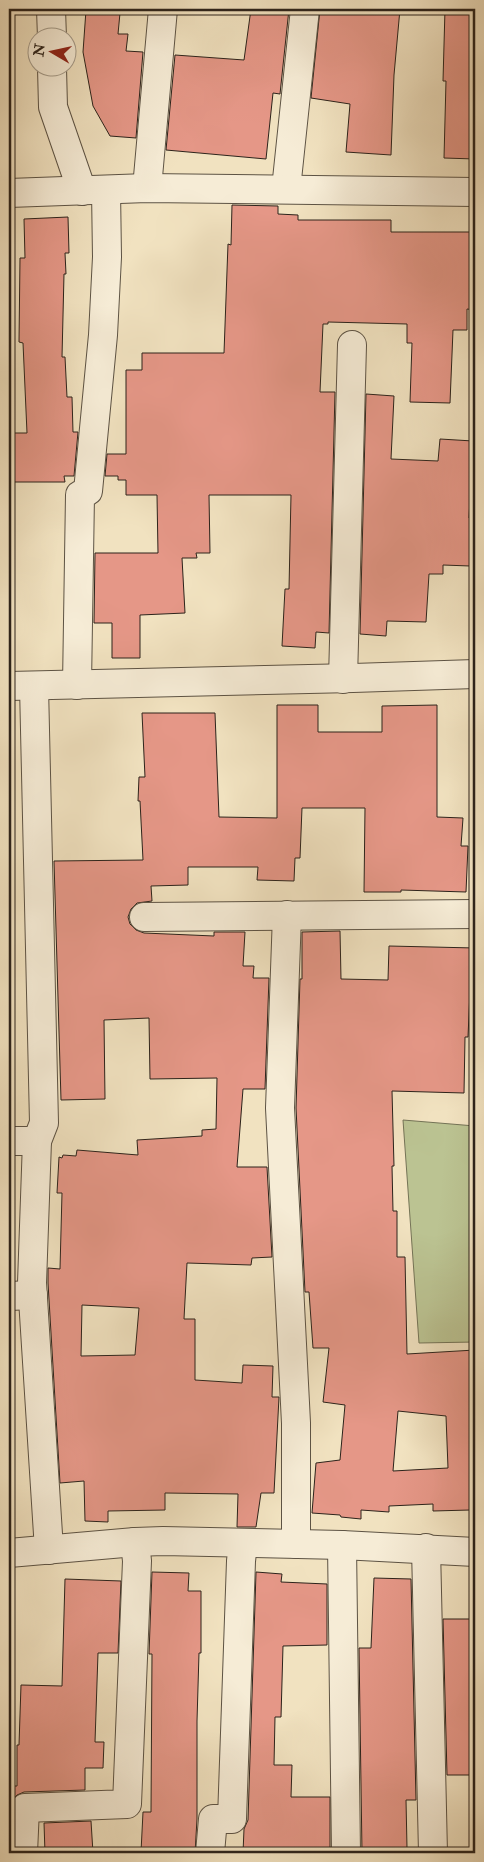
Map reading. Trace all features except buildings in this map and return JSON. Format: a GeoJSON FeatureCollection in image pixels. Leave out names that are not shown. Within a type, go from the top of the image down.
{"type":"FeatureCollection","features":[{"type":"Feature","properties":{"kind":"street"},"geometry":{"type":"LineString","coordinates":[[51,9],[52,28]]}},
{"type":"Feature","properties":{"kind":"street"},"geometry":{"type":"LineString","coordinates":[[147,188],[163,9]]}},
{"type":"Feature","properties":{"kind":"street"},"geometry":{"type":"LineString","coordinates":[[286,190],[305,9]]}},
{"type":"Feature","properties":{"kind":"street"},"geometry":{"type":"LineString","coordinates":[[52,78],[53,107],[94,191],[107,257],[103,335],[88,491],[80,495],[77,685]]}},
{"type":"Feature","properties":{"kind":"street"},"geometry":{"type":"LineString","coordinates":[[9,193],[147,188],[475,192]]}},
{"type":"Feature","properties":{"kind":"street"},"geometry":{"type":"LineString","coordinates":[[343,678],[352,345]]}},
{"type":"Feature","properties":{"kind":"street"},"geometry":{"type":"LineString","coordinates":[[49,1550],[21,1295],[37,1141],[44,1123],[22,686],[475,674]]}},
{"type":"Feature","properties":{"kind":"street"},"geometry":{"type":"LineString","coordinates":[[144,917],[475,914]]}},
{"type":"Feature","properties":{"kind":"street"},"geometry":{"type":"LineString","coordinates":[[286,915],[280,1108],[296,1423],[296,1544]]}},
{"type":"Feature","properties":{"kind":"street"},"geometry":{"type":"LineString","coordinates":[[9,1141],[37,1141]]}},
{"type":"Feature","properties":{"kind":"street"},"geometry":{"type":"LineString","coordinates":[[23,1853],[25,1808],[128,1804],[137,1561],[135,1542]]}},
{"type":"Feature","properties":{"kind":"street"},"geometry":{"type":"LineString","coordinates":[[9,1553],[135,1542],[342,1545],[475,1552]]}},
{"type":"Feature","properties":{"kind":"street"},"geometry":{"type":"LineString","coordinates":[[210,1853],[213,1819],[232,1818],[243,1543]]}},
{"type":"Feature","properties":{"kind":"street"},"geometry":{"type":"LineString","coordinates":[[342,1545],[346,1853]]}},
{"type":"Feature","properties":{"kind":"street"},"geometry":{"type":"LineString","coordinates":[[426,1548],[433,1853]]}},
{"type":"Feature","properties":{"kind":"green space"},"geometry":{"type":"Polygon","coordinates":[[[403,1120],[475,1126],[475,1342],[419,1343],[403,1120]]]}}]}
